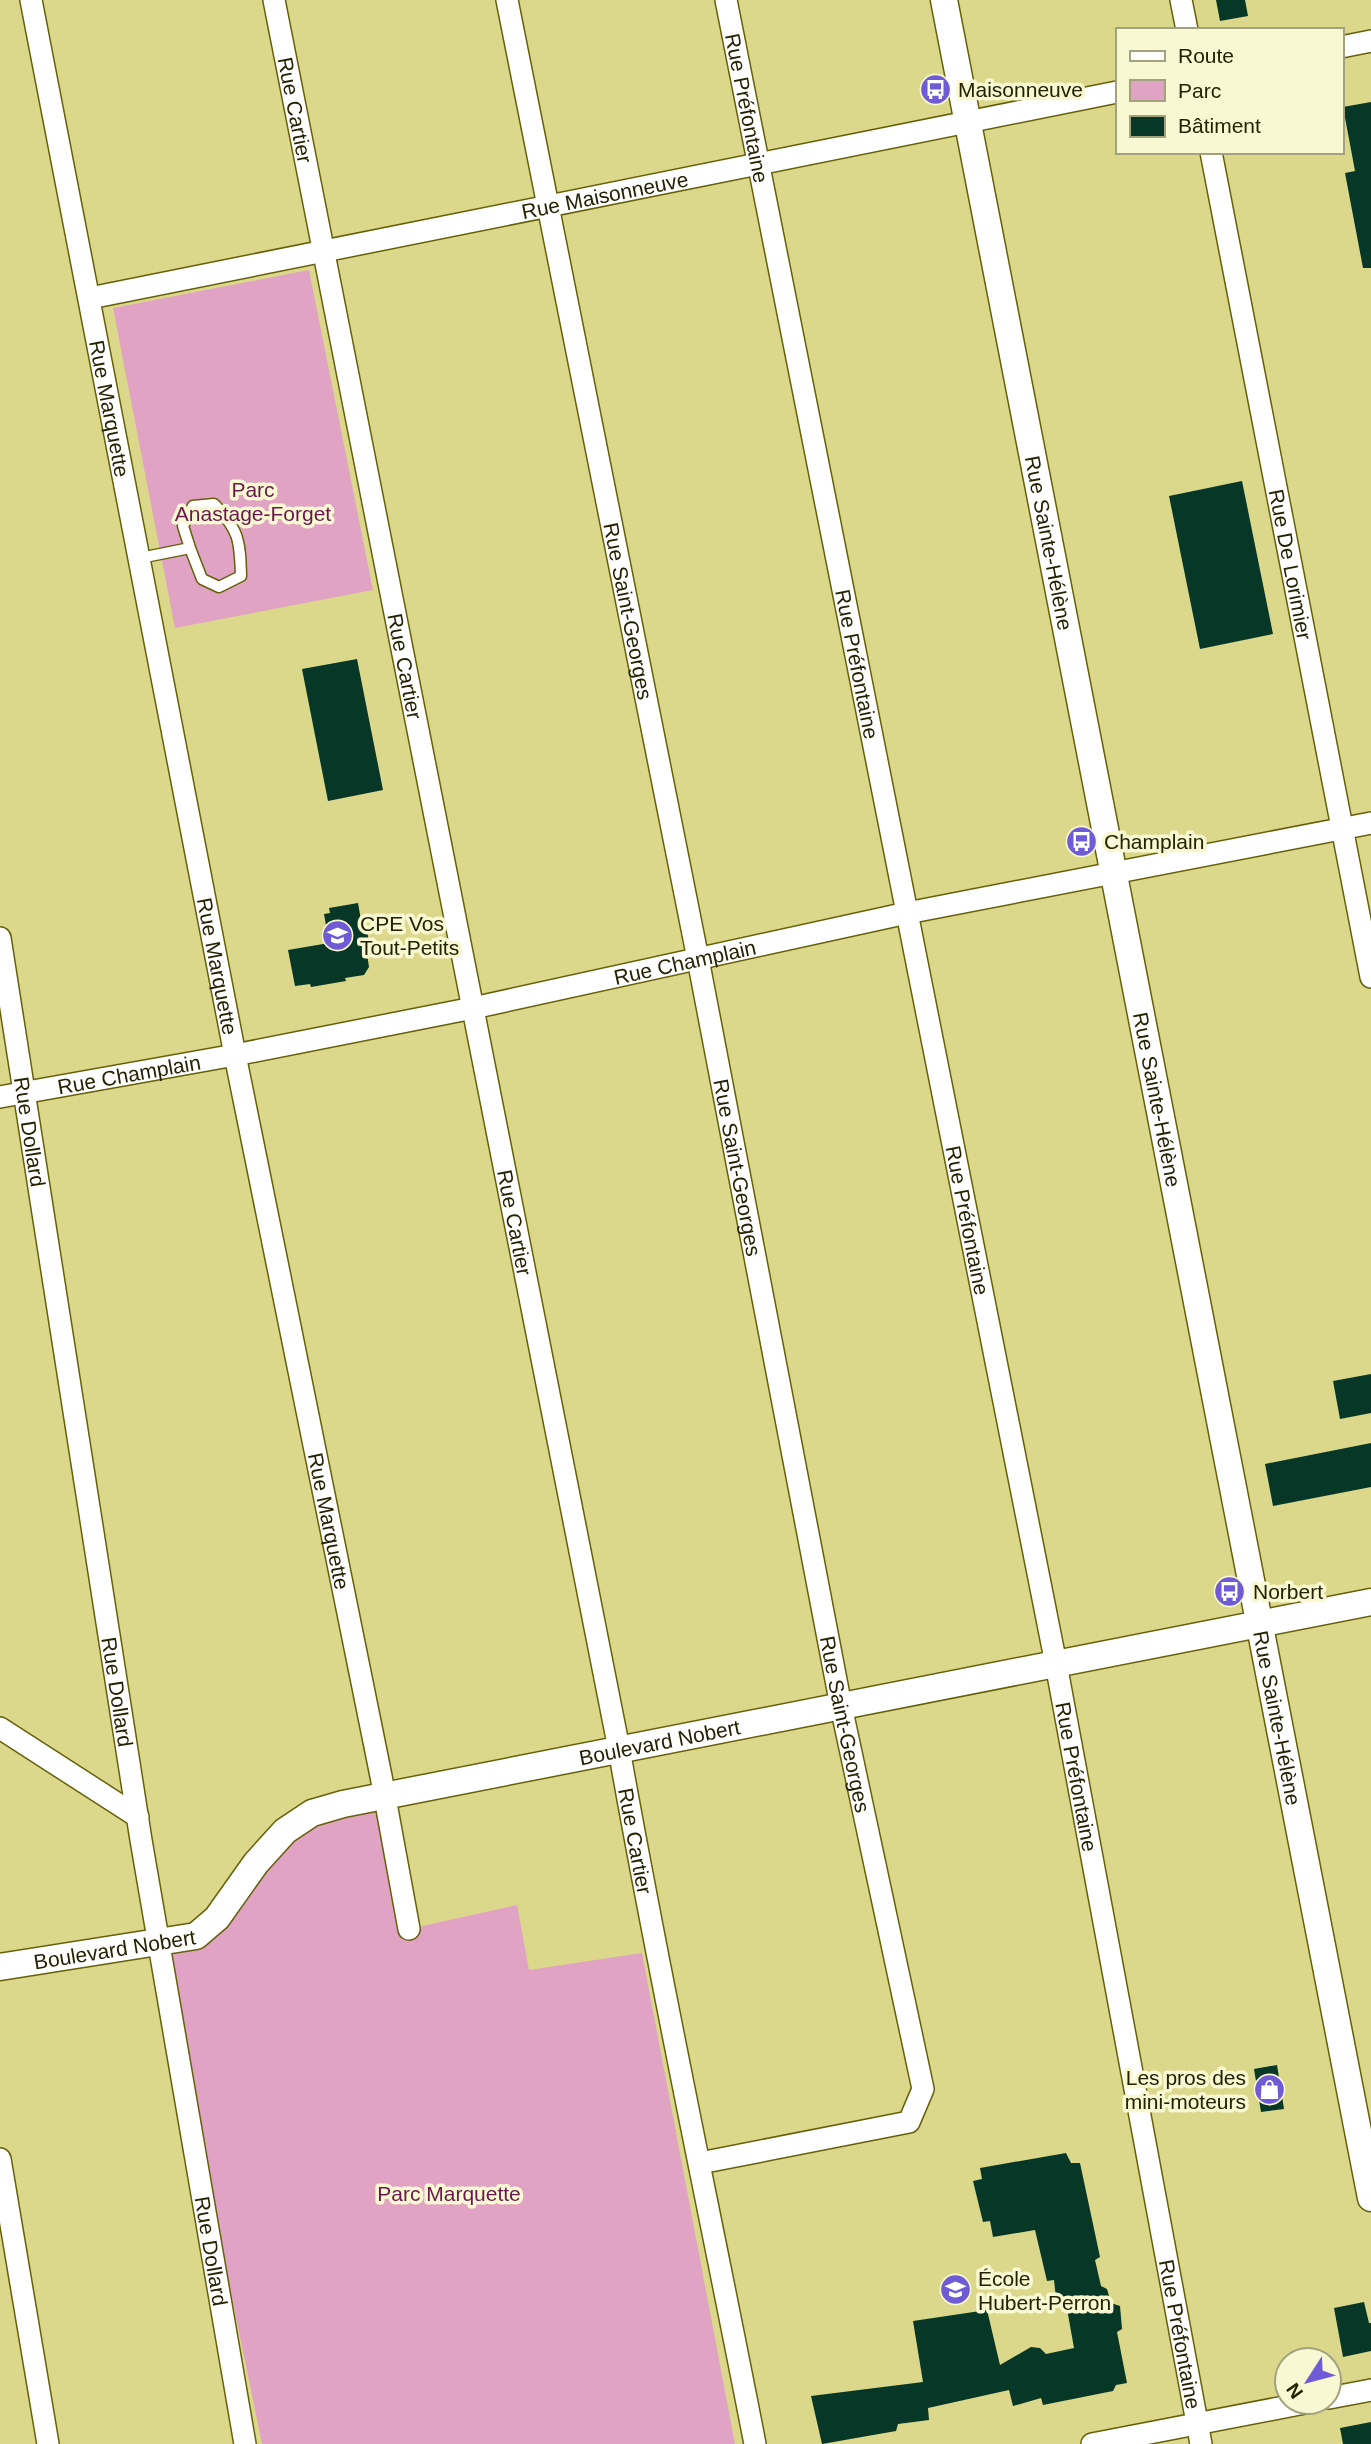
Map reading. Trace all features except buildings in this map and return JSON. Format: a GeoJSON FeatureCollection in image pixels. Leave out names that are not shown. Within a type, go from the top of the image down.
{"type":"FeatureCollection","features":[{"type":"Feature","properties":{"kind":"street","name":"Rue Marquette"},"geometry":{"type":"LineString","coordinates":[[31,0],[235,1055],[409,1929]]}},
{"type":"Feature","properties":{"kind":"street","name":"Rue Cartier"},"geometry":{"type":"LineString","coordinates":[[274,0],[619,1749],[653,1944],[700,2163],[755,2444]]}},
{"type":"Feature","properties":{"kind":"street","name":"Rue Saint-Georges"},"geometry":{"type":"LineString","coordinates":[[507,0],[698,959],[841,1706],[923,2089],[909,2122],[700,2163]]}},
{"type":"Feature","properties":{"kind":"street","name":"Rue Préfontaine"},"geometry":{"type":"LineString","coordinates":[[726,0],[1056,1664],[1199,2434]]}},
{"type":"Feature","properties":{"kind":"street","name":"Rue Sainte-Hélène"},"geometry":{"type":"LineString","coordinates":[[944,0],[1371,2197]]}},
{"type":"Feature","properties":{"kind":"street"},"geometry":{"type":"LineString","coordinates":[[1181,0],[1187,28]]}},
{"type":"Feature","properties":{"kind":"street"},"geometry":{"type":"LineString","coordinates":[[1343,47],[1371,41]]}},
{"type":"Feature","properties":{"kind":"street","name":"Rue Maisonneuve"},"geometry":{"type":"LineString","coordinates":[[90,298],[1116,92]]}},
{"type":"Feature","properties":{"kind":"street","name":"Rue De Lorimier"},"geometry":{"type":"LineString","coordinates":[[1211,154],[1371,977]]}},
{"type":"Feature","properties":{"kind":"street","name":"Rue Champlain"},"geometry":{"type":"LineString","coordinates":[[0,1097],[235,1055],[473,1008],[907,913],[1371,823]]}},
{"type":"Feature","properties":{"kind":"street","name":"Rue Dollard"},"geometry":{"type":"LineString","coordinates":[[0,938],[138,1818],[245,2444]]}},
{"type":"Feature","properties":{"kind":"street","name":"Boulevard Nobert"},"geometry":{"type":"LineString","coordinates":[[0,1967],[196,1936],[217,1918],[256,1863],[285,1831],[312,1813],[343,1804],[1371,1602]]}},
{"type":"Feature","properties":{"kind":"street"},"geometry":{"type":"LineString","coordinates":[[0,1728],[138,1818]]}},
{"type":"Feature","properties":{"kind":"street"},"geometry":{"type":"LineString","coordinates":[[0,2159],[48,2444]]}},
{"type":"Feature","properties":{"kind":"street"},"geometry":{"type":"LineString","coordinates":[[1343,2395],[1371,2390]]}},
{"type":"Feature","properties":{"kind":"street"},"geometry":{"type":"LineString","coordinates":[[1092,2444],[1199,2434],[1273,2413]]}},
{"type":"Feature","properties":{"kind":"lane"},"geometry":{"type":"LineString","coordinates":[[214,503],[232,522],[240,549],[240,576],[219,587],[202,579],[190,548],[183,526],[193,506],[214,503]]}},
{"type":"Feature","properties":{"kind":"lane"},"geometry":{"type":"LineString","coordinates":[[139,558],[190,548]]}},
{"type":"Feature","properties":{"kind":"green space","name":"Parc Anastage-Forget"},"geometry":{"type":"Polygon","coordinates":[[[309,270],[373,590],[175,628],[113,308],[309,270]]]}},
{"type":"Feature","properties":{"kind":"green space","name":"Parc Marquette"},"geometry":{"type":"Polygon","coordinates":[[[384,1795],[409,1929],[517,1905],[529,1970],[642,1953],[735,2444],[262,2444],[159,1942],[207,1935],[279,1847],[343,1804],[384,1795]]]}},
{"type":"Feature","properties":{"kind":"place","name":"Maisonneuve"},"geometry":{"type":"Point","coordinates":[935,89]}},
{"type":"Feature","properties":{"kind":"place","name":"Champlain"},"geometry":{"type":"Point","coordinates":[1081,841]}},
{"type":"Feature","properties":{"kind":"place","name":"CPE Vos Tout-Petits"},"geometry":{"type":"Point","coordinates":[337,935]}},
{"type":"Feature","properties":{"kind":"place","name":"Norbert"},"geometry":{"type":"Point","coordinates":[1230,1591]}},
{"type":"Feature","properties":{"kind":"place","name":"Les pros des mini-moteurs"},"geometry":{"type":"Point","coordinates":[1269,2089]}},
{"type":"Feature","properties":{"kind":"place","name":"École Hubert-Perron"},"geometry":{"type":"Point","coordinates":[955,2290]}}]}
